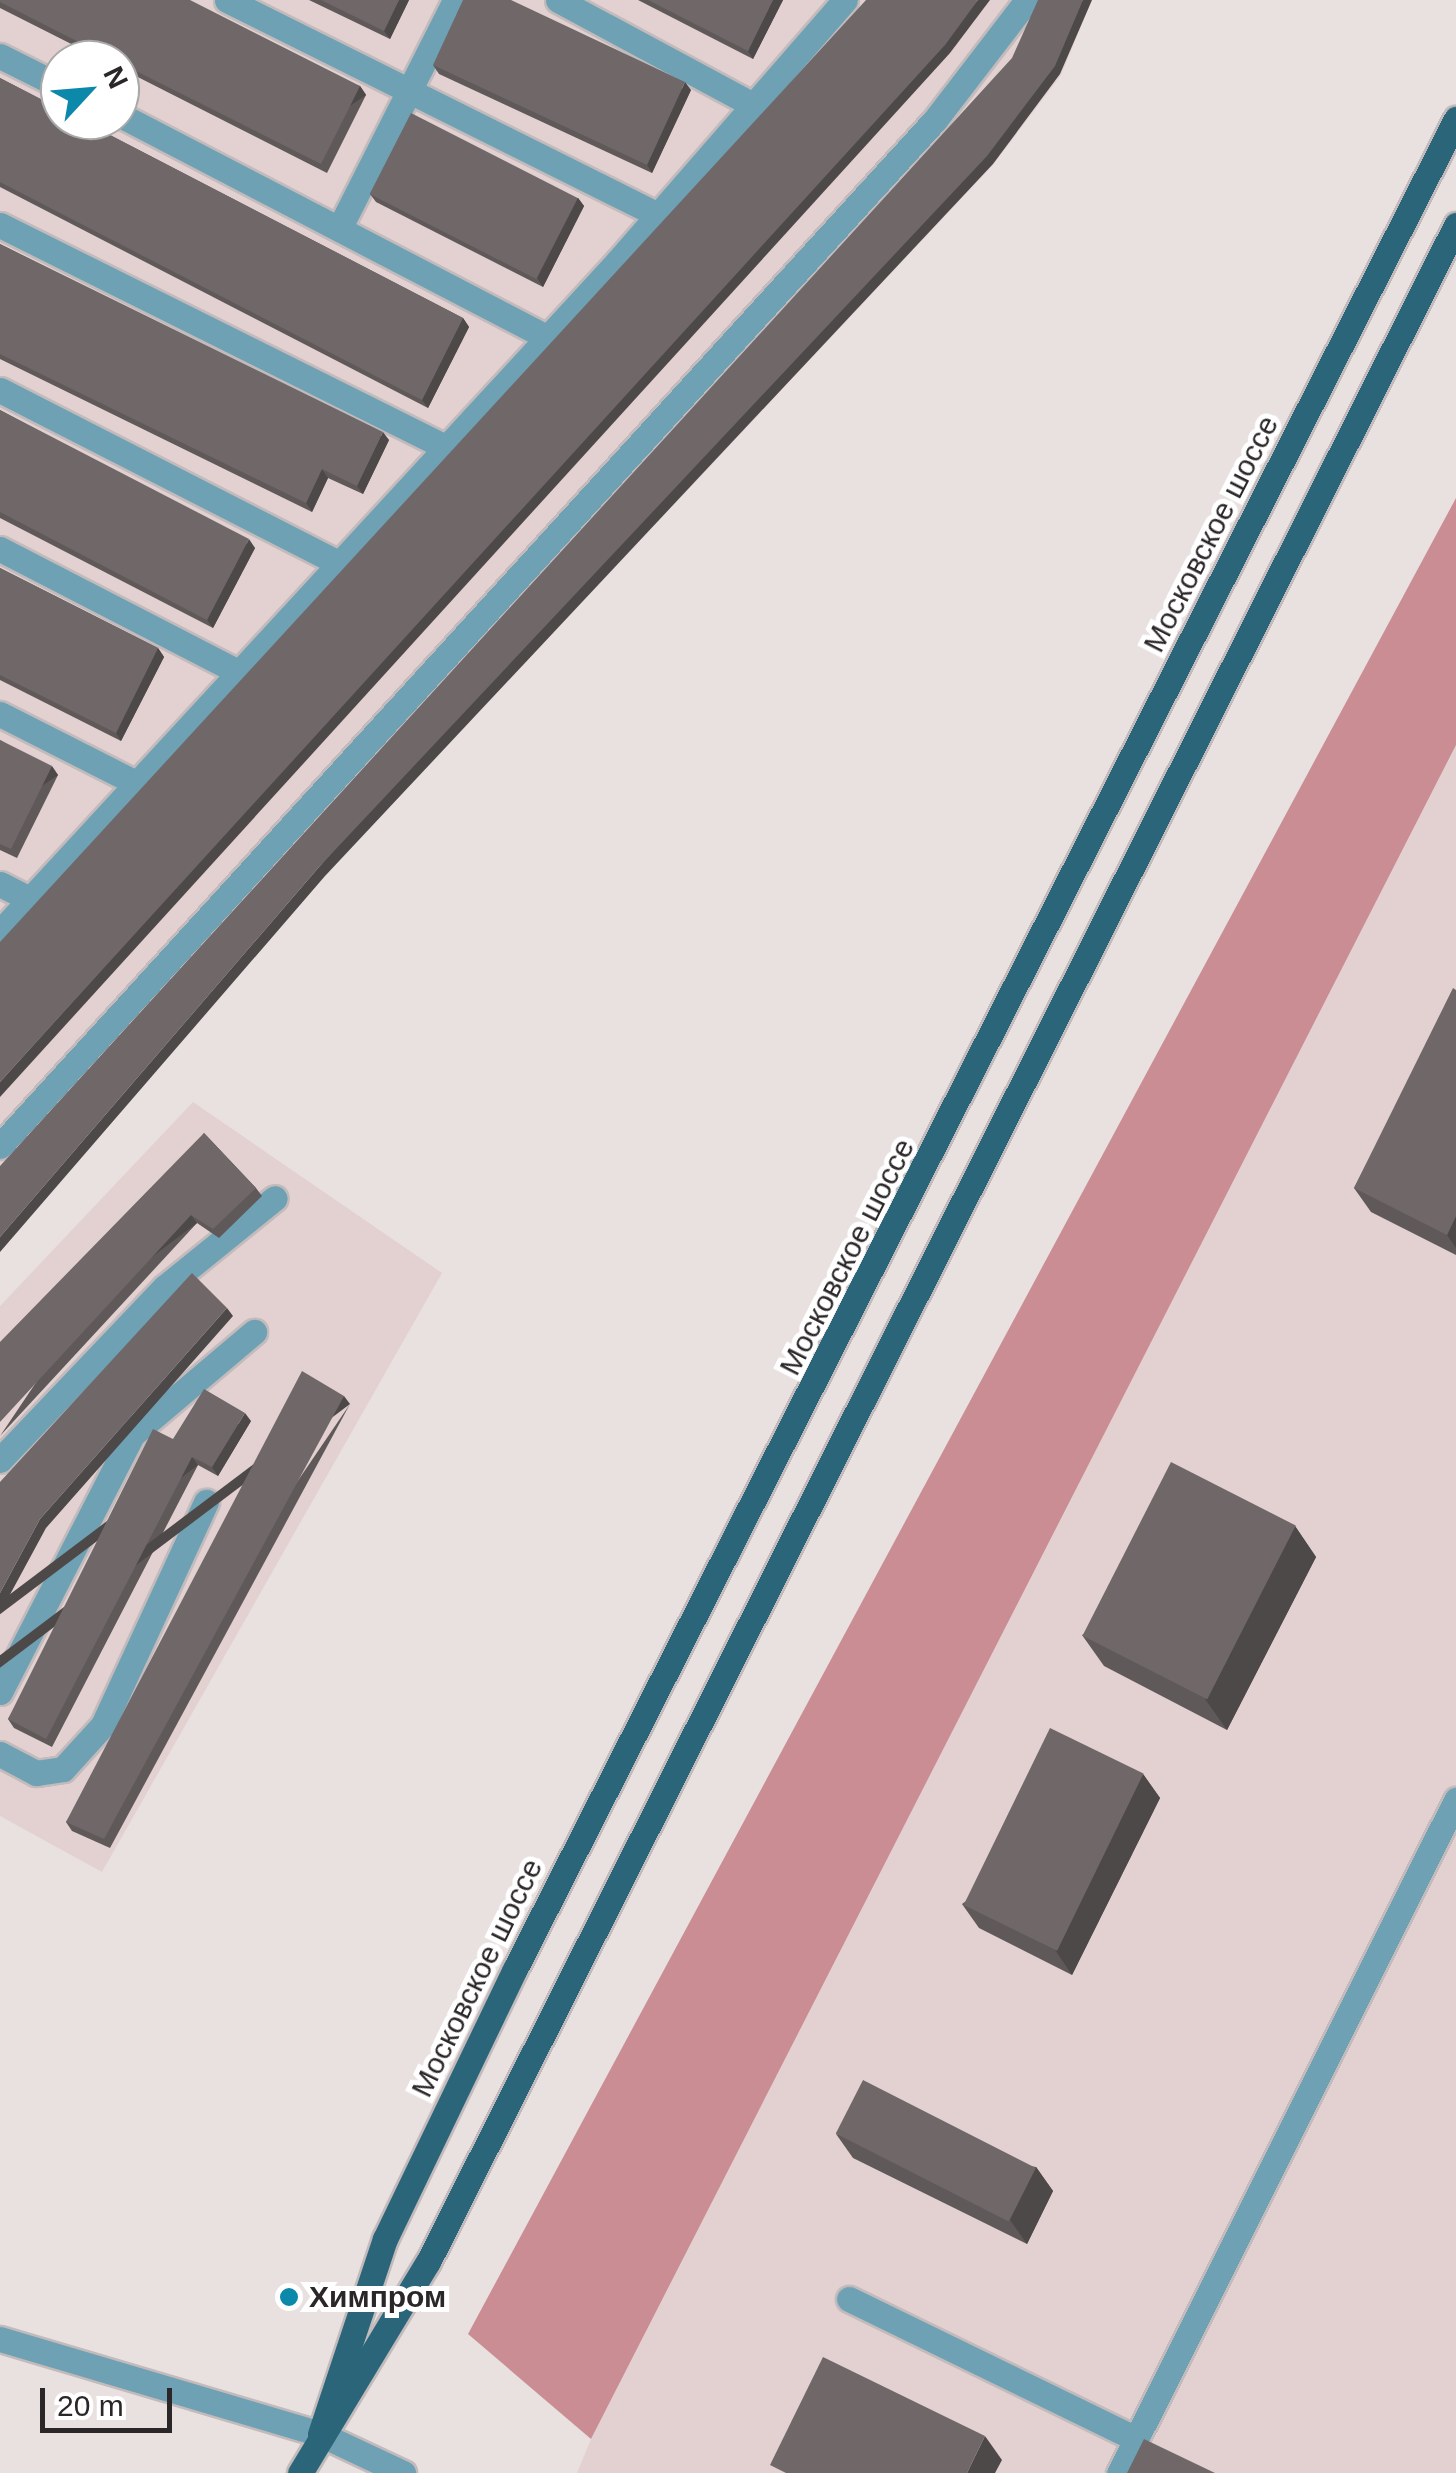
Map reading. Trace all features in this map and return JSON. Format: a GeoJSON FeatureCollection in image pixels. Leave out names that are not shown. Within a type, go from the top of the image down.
{"type":"FeatureCollection","features":[{"type":"Feature","properties":{"kind":"main road","name":"Московское шоссе"},"geometry":{"type":"LineString","coordinates":[[320,2434],[385,2240],[515,1968],[1456,119]]}},
{"type":"Feature","properties":{"kind":"main road","name":"Московское шоссе"},"geometry":{"type":"LineString","coordinates":[[300,2473],[320,2434],[428,2262],[1456,224]]}},
{"type":"Feature","properties":{"kind":"lane"},"geometry":{"type":"LineString","coordinates":[[227,0],[658,215]]}},
{"type":"Feature","properties":{"kind":"lane"},"geometry":{"type":"LineString","coordinates":[[341,225],[455,0]]}},
{"type":"Feature","properties":{"kind":"lane"},"geometry":{"type":"LineString","coordinates":[[558,0],[753,106]]}},
{"type":"Feature","properties":{"kind":"lane"},"geometry":{"type":"LineString","coordinates":[[0,932],[542,335],[658,215],[845,0]]}},
{"type":"Feature","properties":{"kind":"lane"},"geometry":{"type":"LineString","coordinates":[[0,1146],[935,120],[1027,0]]}},
{"type":"Feature","properties":{"kind":"lane"},"geometry":{"type":"LineString","coordinates":[[0,56],[40,76]]}},
{"type":"Feature","properties":{"kind":"lane"},"geometry":{"type":"LineString","coordinates":[[140,126],[341,225],[542,335]]}},
{"type":"Feature","properties":{"kind":"lane"},"geometry":{"type":"LineString","coordinates":[[0,225],[442,445]]}},
{"type":"Feature","properties":{"kind":"lane"},"geometry":{"type":"LineString","coordinates":[[0,390],[336,562]]}},
{"type":"Feature","properties":{"kind":"lane"},"geometry":{"type":"LineString","coordinates":[[0,549],[236,671]]}},
{"type":"Feature","properties":{"kind":"lane"},"geometry":{"type":"LineString","coordinates":[[0,714],[136,783]]}},
{"type":"Feature","properties":{"kind":"lane"},"geometry":{"type":"LineString","coordinates":[[0,884],[30,899]]}},
{"type":"Feature","properties":{"kind":"lane"},"geometry":{"type":"LineString","coordinates":[[0,1460],[165,1287],[275,1198]]}},
{"type":"Feature","properties":{"kind":"lane"},"geometry":{"type":"LineString","coordinates":[[0,1692],[132,1435],[254,1332]]}},
{"type":"Feature","properties":{"kind":"lane"},"geometry":{"type":"LineString","coordinates":[[0,1754],[36,1774],[62,1769],[103,1726],[206,1502]]}},
{"type":"Feature","properties":{"kind":"lane"},"geometry":{"type":"LineString","coordinates":[[1119,2473],[1456,1800]]}},
{"type":"Feature","properties":{"kind":"lane"},"geometry":{"type":"LineString","coordinates":[[849,2299],[1136,2439]]}},
{"type":"Feature","properties":{"kind":"lane"},"geometry":{"type":"LineString","coordinates":[[0,2339],[320,2434],[402,2473]]}},
{"type":"Feature","properties":{"kind":"shaded area"},"geometry":{"type":"Polygon","coordinates":[[[0,0],[1092,0],[1061,75],[993,165],[325,876],[0,1252],[0,0]]]}},
{"type":"Feature","properties":{"kind":"shaded area"},"geometry":{"type":"Polygon","coordinates":[[[1456,498],[1456,745],[591,2439],[468,2334],[1456,498]]]}},
{"type":"Feature","properties":{"kind":"shaded area"},"geometry":{"type":"Polygon","coordinates":[[[1456,745],[1456,2473],[577,2473],[591,2439],[1456,745]]]}},
{"type":"Feature","properties":{"kind":"shaded area"},"geometry":{"type":"Polygon","coordinates":[[[193,1102],[442,1273],[102,1872],[0,1816],[0,1306],[193,1102]]]}},
{"type":"Feature","properties":{"kind":"building"},"geometry":{"type":"Polygon","coordinates":[[[190,0],[360,86],[321,164],[140,73],[140,40],[75,40],[0,2],[190,0]]]}},
{"type":"Feature","properties":{"kind":"building"},"geometry":{"type":"Polygon","coordinates":[[[321,0],[399,0],[384,31],[321,0]]]}},
{"type":"Feature","properties":{"kind":"building"},"geometry":{"type":"Polygon","coordinates":[[[463,0],[511,0],[685,82],[647,165],[433,65],[463,0]]]}},
{"type":"Feature","properties":{"kind":"building"},"geometry":{"type":"Polygon","coordinates":[[[648,0],[773,0],[748,51],[648,0]]]}},
{"type":"Feature","properties":{"kind":"building"},"geometry":{"type":"Polygon","coordinates":[[[866,0],[978,0],[945,45],[0,1082],[0,942],[866,0]]]}},
{"type":"Feature","properties":{"kind":"building"},"geometry":{"type":"Polygon","coordinates":[[[1038,0],[1083,0],[1055,66],[987,156],[319,867],[0,1237],[0,1166],[1012,58],[1038,0]]]}},
{"type":"Feature","properties":{"kind":"building"},"geometry":{"type":"Polygon","coordinates":[[[0,78],[40,99],[40,140],[120,140],[463,318],[422,400],[0,182],[0,78]]]}},
{"type":"Feature","properties":{"kind":"building"},"geometry":{"type":"Polygon","coordinates":[[[411,113],[578,198],[536,279],[370,194],[411,113]]]}},
{"type":"Feature","properties":{"kind":"building"},"geometry":{"type":"Polygon","coordinates":[[[0,244],[383,432],[357,486],[322,469],[306,503],[0,354],[0,244]]]}},
{"type":"Feature","properties":{"kind":"building"},"geometry":{"type":"Polygon","coordinates":[[[0,410],[249,539],[207,620],[0,512],[0,410]]]}},
{"type":"Feature","properties":{"kind":"building"},"geometry":{"type":"Polygon","coordinates":[[[0,568],[158,648],[116,733],[0,675],[0,568]]]}},
{"type":"Feature","properties":{"kind":"building"},"geometry":{"type":"Polygon","coordinates":[[[0,740],[52,766],[11,849],[0,844],[0,740]]]}},
{"type":"Feature","properties":{"kind":"building"},"geometry":{"type":"Polygon","coordinates":[[[1453,988],[1456,1216],[1447,1235],[1354,1188],[1453,988]]]}},
{"type":"Feature","properties":{"kind":"building"},"geometry":{"type":"Polygon","coordinates":[[[204,1133],[256,1188],[213,1229],[191,1215],[0,1422],[0,1342],[204,1133]]]}},
{"type":"Feature","properties":{"kind":"building"},"geometry":{"type":"Polygon","coordinates":[[[192,1273],[227,1308],[40,1519],[0,1593],[0,1482],[192,1273]]]}},
{"type":"Feature","properties":{"kind":"building"},"geometry":{"type":"Polygon","coordinates":[[[302,1371],[344,1396],[104,1839],[66,1822],[302,1371]]]}},
{"type":"Feature","properties":{"kind":"building"},"geometry":{"type":"Polygon","coordinates":[[[204,1389],[245,1413],[212,1467],[192,1457],[46,1739],[8,1719],[153,1429],[173,1439],[204,1389]]]}},
{"type":"Feature","properties":{"kind":"building"},"geometry":{"type":"Polygon","coordinates":[[[1171,1462],[1296,1526],[1207,1699],[1082,1636],[1171,1462]]]}},
{"type":"Feature","properties":{"kind":"building"},"geometry":{"type":"Polygon","coordinates":[[[1050,1728],[1143,1774],[1057,1951],[964,1905],[1050,1728]]]}},
{"type":"Feature","properties":{"kind":"building"},"geometry":{"type":"Polygon","coordinates":[[[863,2080],[1036,2168],[1009,2222],[836,2133],[863,2080]]]}},
{"type":"Feature","properties":{"kind":"building"},"geometry":{"type":"Polygon","coordinates":[[[823,2357],[985,2436],[967,2473],[786,2473],[770,2465],[823,2357]]]}},
{"type":"Feature","properties":{"kind":"building"},"geometry":{"type":"Polygon","coordinates":[[[1144,2439],[1215,2473],[1127,2473],[1144,2439]]]}},
{"type":"Feature","properties":{"kind":"place","name":"Химпром"},"geometry":{"type":"Point","coordinates":[289,2297]}}]}
